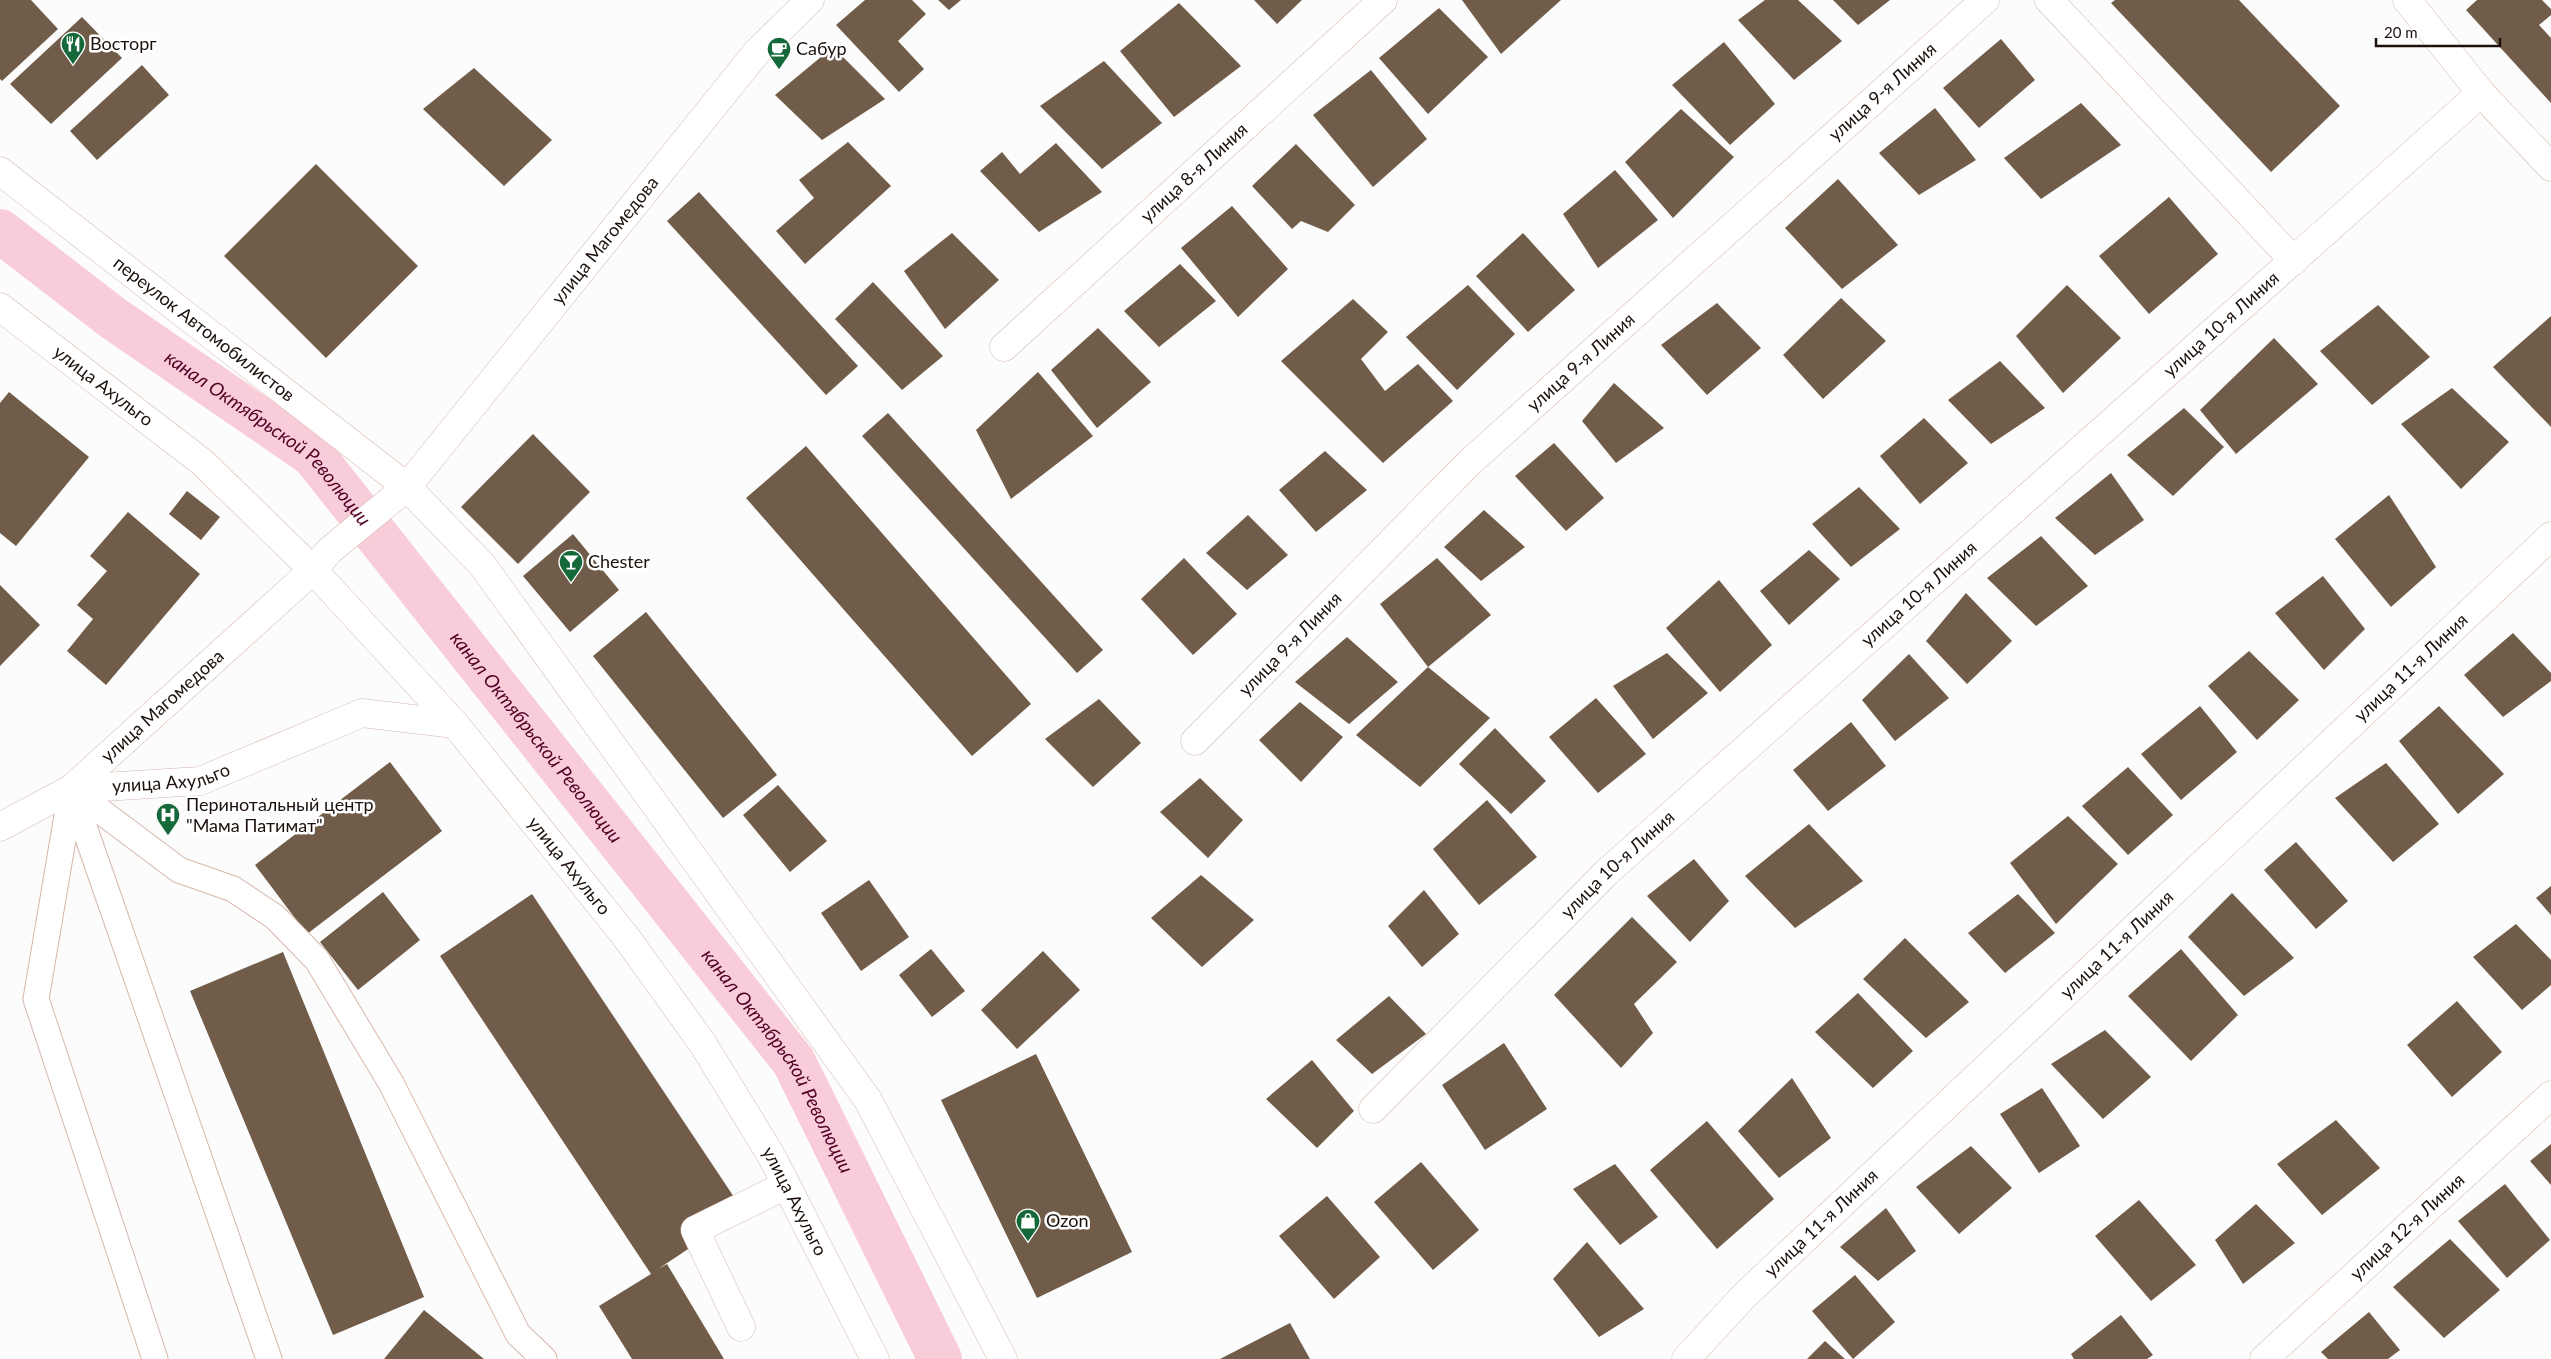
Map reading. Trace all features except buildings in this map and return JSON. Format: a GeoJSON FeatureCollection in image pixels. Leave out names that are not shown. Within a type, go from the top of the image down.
{"type":"FeatureCollection","features":[{"type":"Feature","properties":{"kind":"street","name":"улица Магомедова"},"geometry":{"type":"LineString","coordinates":[[0,827],[71,789],[321,560],[407,487],[756,53],[810,0]]}},
{"type":"Feature","properties":{"kind":"street","name":"улица 8-я Линия"},"geometry":{"type":"LineString","coordinates":[[1004,347],[1383,0]]}},
{"type":"Feature","properties":{"kind":"street","name":"улица 9-я Линия"},"geometry":{"type":"LineString","coordinates":[[1195,741],[1470,462],[1985,0]]}},
{"type":"Feature","properties":{"kind":"street"},"geometry":{"type":"LineString","coordinates":[[2048,0],[2294,261]]}},
{"type":"Feature","properties":{"kind":"street"},"geometry":{"type":"LineString","coordinates":[[2407,0],[2481,93],[2551,167]]}},
{"type":"Feature","properties":{"kind":"street","name":"улица 10-я Линия"},"geometry":{"type":"LineString","coordinates":[[1373,1109],[1606,873],[2481,93]]}},
{"type":"Feature","properties":{"kind":"street","name":"переулок Автомобилистов"},"geometry":{"type":"LineString","coordinates":[[0,171],[407,487],[483,566],[868,1100],[1003,1359]]}},
{"type":"Feature","properties":{"kind":"street","name":"улица Ахульго"},"geometry":{"type":"LineString","coordinates":[[0,307],[202,462],[321,560],[626,937],[703,1044],[786,1185],[875,1359]]}},
{"type":"Feature","properties":{"kind":"street","name":"улица 11-я Линия"},"geometry":{"type":"LineString","coordinates":[[1686,1359],[1744,1296],[2551,536]]}},
{"type":"Feature","properties":{"kind":"street","name":"улица Ахульго"},"geometry":{"type":"LineString","coordinates":[[71,789],[200,781],[362,713],[455,724]]}},
{"type":"Feature","properties":{"kind":"street","name":"улица 12-я Линия"},"geometry":{"type":"LineString","coordinates":[[2264,1359],[2551,1095]]}},
{"type":"Feature","properties":{"kind":"street"},"geometry":{"type":"LineString","coordinates":[[741,1327],[695,1230],[786,1185]]}},
{"type":"Feature","properties":{"kind":"lane"},"geometry":{"type":"LineString","coordinates":[[71,789],[36,999],[155,1359]]}},
{"type":"Feature","properties":{"kind":"lane"},"geometry":{"type":"LineString","coordinates":[[71,789],[269,1359]]}},
{"type":"Feature","properties":{"kind":"lane"},"geometry":{"type":"LineString","coordinates":[[71,789],[180,870],[233,889],[274,917],[317,960],[391,1083],[518,1334],[544,1359]]}},
{"type":"Feature","properties":{"kind":"waterway","name":"канал Октябрьской Революции"},"geometry":{"type":"LineString","coordinates":[[0,231],[113,318],[313,455],[794,1062],[940,1359]]}},
{"type":"Feature","properties":{"kind":"place","name":"Восторг"},"geometry":{"type":"Point","coordinates":[73,65]}},
{"type":"Feature","properties":{"kind":"place","name":"Сабур"},"geometry":{"type":"Point","coordinates":[779,70]}},
{"type":"Feature","properties":{"kind":"place","name":"Chester"},"geometry":{"type":"Point","coordinates":[571,583]}},
{"type":"Feature","properties":{"kind":"place","name":"Перинотальный центр \"Мама Патимат\""},"geometry":{"type":"Point","coordinates":[168,836]}},
{"type":"Feature","properties":{"kind":"place","name":"Ozon"},"geometry":{"type":"Point","coordinates":[1028,1242]}}]}
